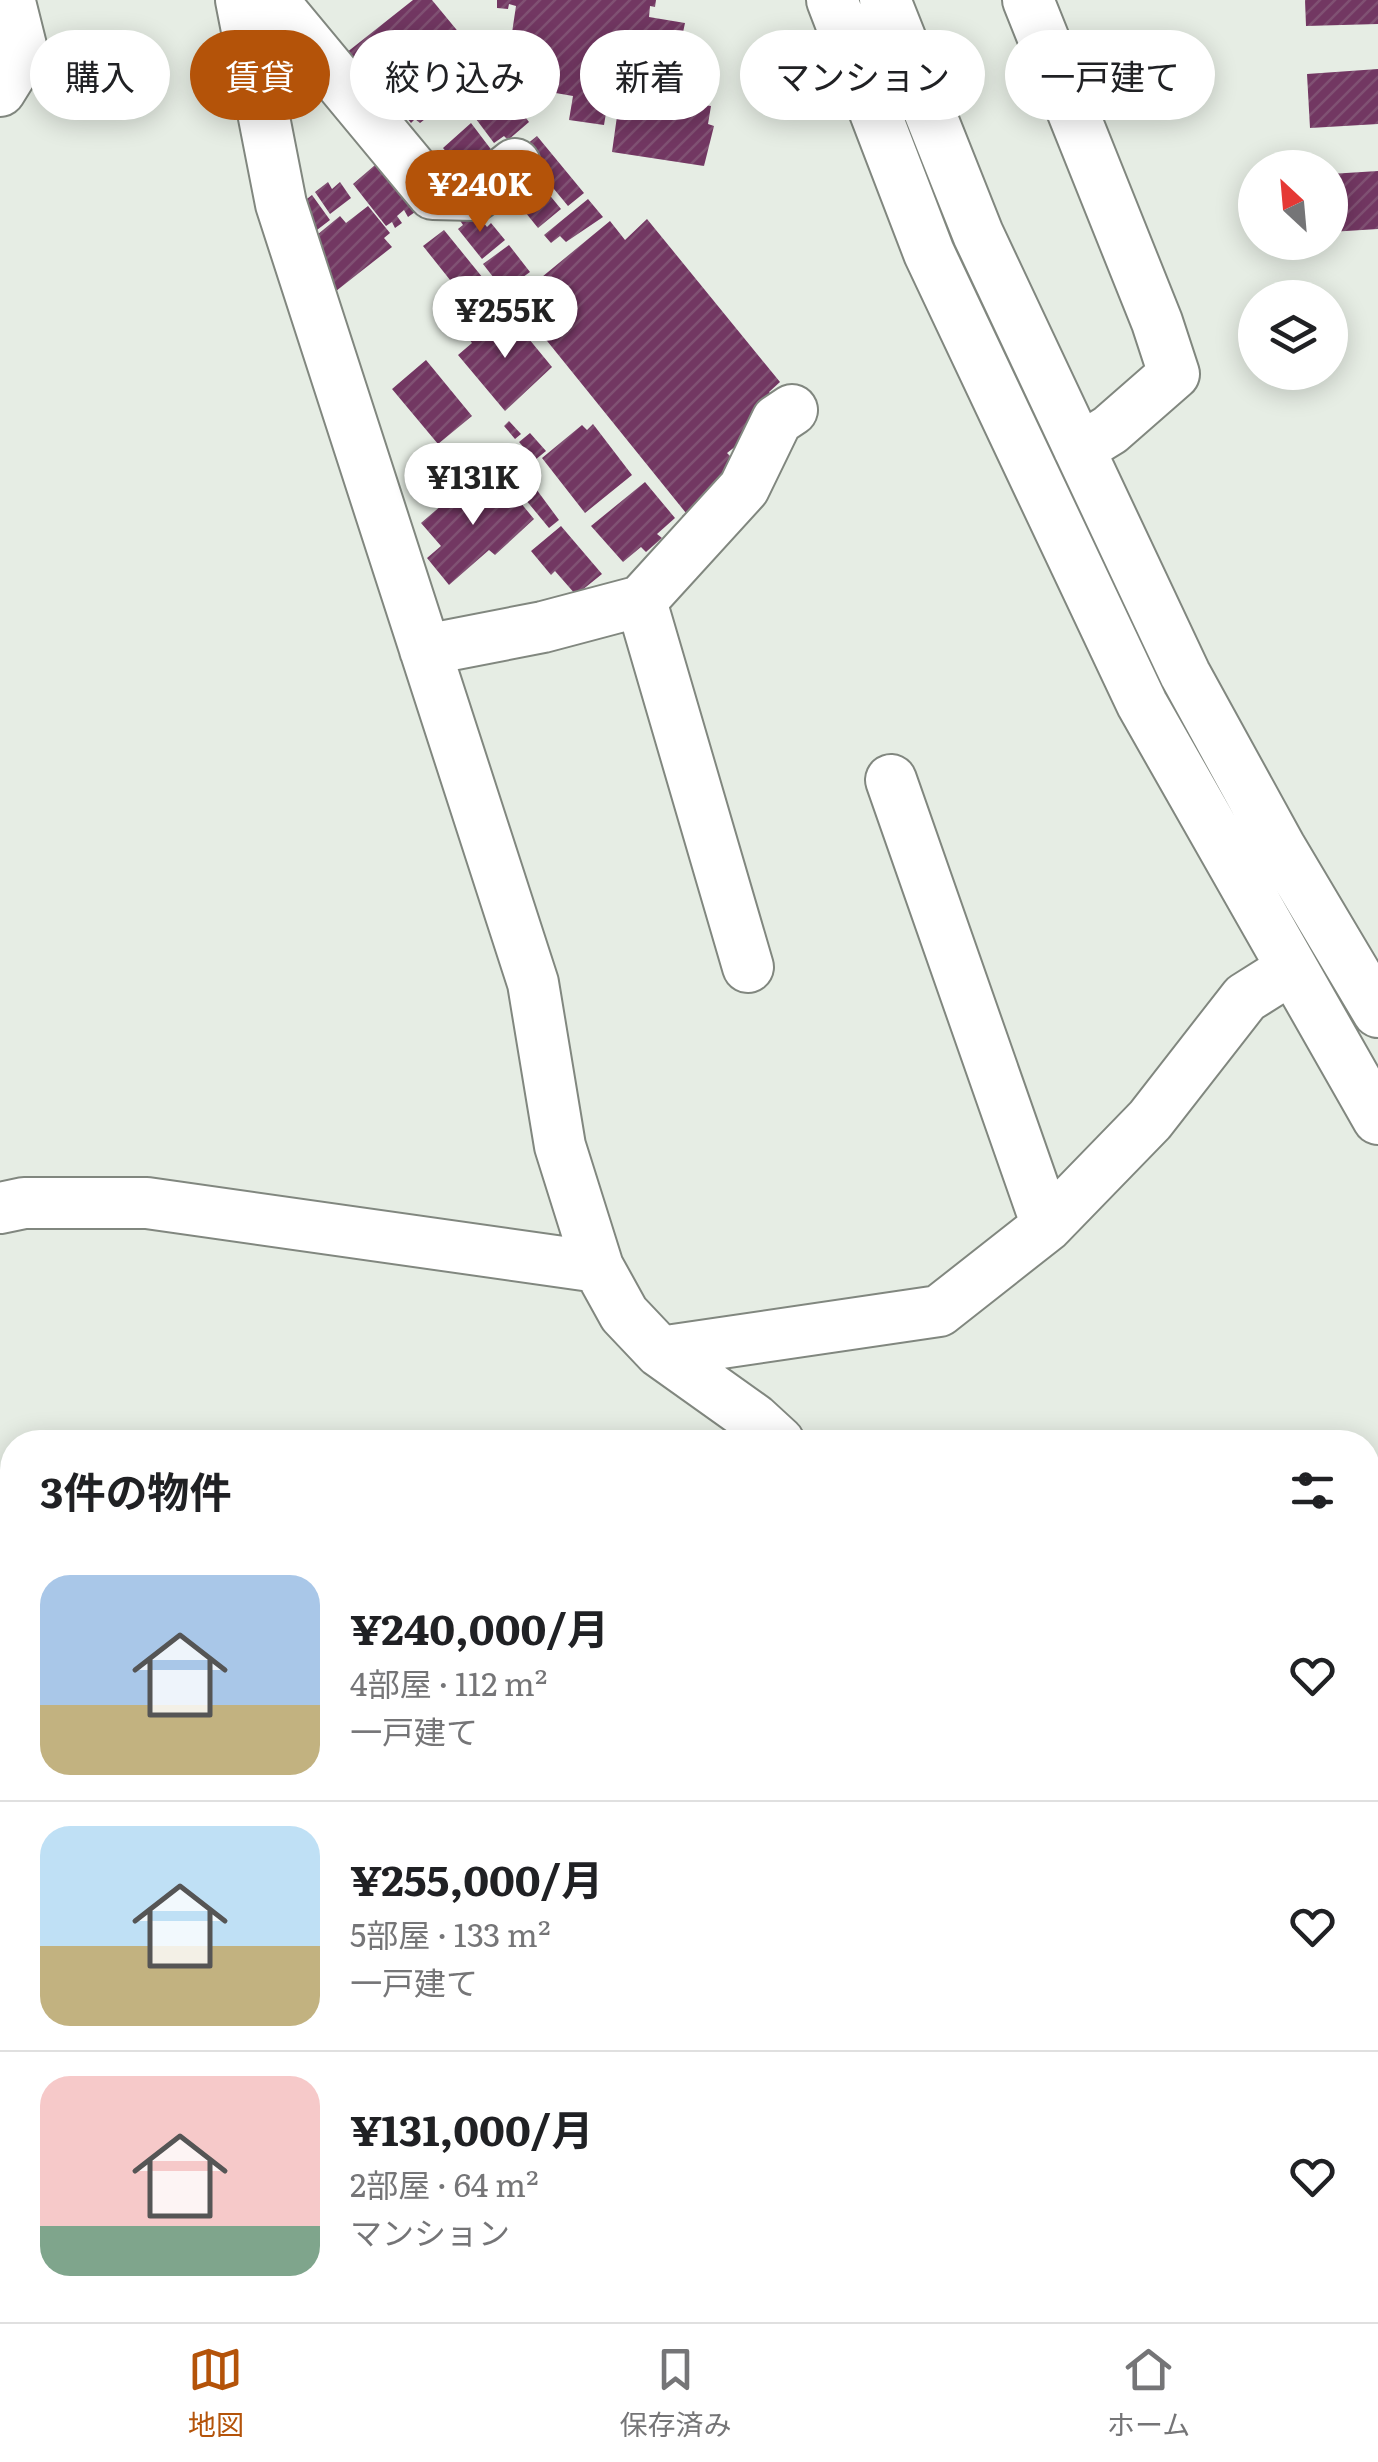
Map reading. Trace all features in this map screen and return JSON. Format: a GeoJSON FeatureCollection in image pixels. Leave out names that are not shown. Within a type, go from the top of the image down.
{"type":"FeatureCollection","features":[{"type":"Feature","properties":{"kind":"street"},"geometry":{"type":"LineString","coordinates":[[0,91],[23,54],[12,6],[6,0]]}},
{"type":"Feature","properties":{"kind":"street"},"geometry":{"type":"LineString","coordinates":[[241,0],[281,204],[533,983],[560,1146],[598,1267],[624,1314],[660,1352],[765,1430]]}},
{"type":"Feature","properties":{"kind":"street"},"geometry":{"type":"LineString","coordinates":[[272,0],[433,194],[476,195],[515,164]]}},
{"type":"Feature","properties":{"kind":"street"},"geometry":{"type":"LineString","coordinates":[[832,0],[929,253],[1142,704],[1378,1119]]}},
{"type":"Feature","properties":{"kind":"street"},"geometry":{"type":"LineString","coordinates":[[885,0],[978,234],[1186,674],[1280,847],[1378,1012]]}},
{"type":"Feature","properties":{"kind":"street"},"geometry":{"type":"LineString","coordinates":[[1028,0],[1157,322],[1174,374],[1110,430],[1079,449]]}},
{"type":"Feature","properties":{"kind":"street"},"geometry":{"type":"LineString","coordinates":[[425,650],[542,627],[641,601],[744,488],[776,420],[792,410]]}},
{"type":"Feature","properties":{"kind":"street"},"geometry":{"type":"LineString","coordinates":[[641,601],[748,967]]}},
{"type":"Feature","properties":{"kind":"street"},"geometry":{"type":"LineString","coordinates":[[892,780],[1048,1226]]}},
{"type":"Feature","properties":{"kind":"street"},"geometry":{"type":"LineString","coordinates":[[660,1352],[939,1310],[1048,1226],[1150,1120],[1245,998],[1292,970]]}},
{"type":"Feature","properties":{"kind":"street"},"geometry":{"type":"LineString","coordinates":[[0,1208],[24,1203],[147,1204],[598,1267]]}},
{"type":"Feature","properties":{"kind":"building"},"geometry":{"type":"Polygon","coordinates":[[[413,0],[432,0],[457,30],[375,30],[413,0]]]}},
{"type":"Feature","properties":{"kind":"building"},"geometry":{"type":"Polygon","coordinates":[[[497,0],[656,0],[655,7],[650,6],[649,17],[685,23],[684,30],[580,30],[580,120],[605,120],[604,125],[569,120],[573,96],[560,94],[560,30],[512,30],[516,6],[497,8],[497,0]]]}},
{"type":"Feature","properties":{"kind":"building"},"geometry":{"type":"Polygon","coordinates":[[[1305,0],[1378,0],[1378,24],[1306,26],[1305,0]]]}},
{"type":"Feature","properties":{"kind":"building"},"geometry":{"type":"Polygon","coordinates":[[[1378,69],[1378,124],[1310,128],[1307,74],[1378,69]]]}},
{"type":"Feature","properties":{"kind":"building"},"geometry":{"type":"Polygon","coordinates":[[[477,120],[529,122],[508,140],[504,136],[494,143],[477,120]]]}},
{"type":"Feature","properties":{"kind":"building"},"geometry":{"type":"Polygon","coordinates":[[[616,120],[709,120],[708,124],[714,126],[704,166],[612,152],[616,120]]]}},
{"type":"Feature","properties":{"kind":"building"},"geometry":{"type":"Polygon","coordinates":[[[471,123],[493,152],[465,175],[443,148],[471,123]]]}},
{"type":"Feature","properties":{"kind":"building"},"geometry":{"type":"Polygon","coordinates":[[[537,136],[584,193],[568,206],[521,149],[537,136]]]}},
{"type":"Feature","properties":{"kind":"building"},"geometry":{"type":"Polygon","coordinates":[[[382,159],[416,202],[410,206],[415,212],[408,217],[404,210],[397,216],[402,223],[395,228],[392,222],[386,226],[353,184],[382,159]]]}},
{"type":"Feature","properties":{"kind":"building"},"geometry":{"type":"Polygon","coordinates":[[[1378,171],[1378,229],[1348,231],[1348,173],[1378,171]]]}},
{"type":"Feature","properties":{"kind":"building"},"geometry":{"type":"Polygon","coordinates":[[[538,181],[561,209],[538,228],[513,197],[538,181]]]}},
{"type":"Feature","properties":{"kind":"building"},"geometry":{"type":"Polygon","coordinates":[[[328,182],[332,189],[340,182],[351,198],[330,214],[315,192],[328,182]]]}},
{"type":"Feature","properties":{"kind":"building"},"geometry":{"type":"Polygon","coordinates":[[[312,195],[330,220],[317,230],[299,205],[312,195]]]}},
{"type":"Feature","properties":{"kind":"building"},"geometry":{"type":"Polygon","coordinates":[[[588,199],[603,217],[566,242],[560,236],[551,243],[544,235],[588,199]]]}},
{"type":"Feature","properties":{"kind":"building"},"geometry":{"type":"Polygon","coordinates":[[[368,206],[390,233],[384,238],[392,247],[331,295],[306,244],[340,216],[346,223],[368,206]]]}},
{"type":"Feature","properties":{"kind":"building"},"geometry":{"type":"Polygon","coordinates":[[[476,213],[505,240],[482,259],[458,229],[463,225],[459,219],[476,213]]]}},
{"type":"Feature","properties":{"kind":"building"},"geometry":{"type":"Polygon","coordinates":[[[647,219],[780,382],[769,392],[778,404],[764,424],[727,453],[735,461],[692,529],[682,516],[686,513],[514,300],[610,221],[625,240],[647,219]]]}},
{"type":"Feature","properties":{"kind":"building"},"geometry":{"type":"Polygon","coordinates":[[[444,230],[487,283],[466,300],[423,246],[444,230]]]}},
{"type":"Feature","properties":{"kind":"building"},"geometry":{"type":"Polygon","coordinates":[[[509,245],[530,272],[504,291],[483,264],[509,245]]]}},
{"type":"Feature","properties":{"kind":"building"},"geometry":{"type":"Polygon","coordinates":[[[506,311],[552,367],[505,411],[458,355],[472,343],[469,339],[479,329],[482,332],[506,311]]]}},
{"type":"Feature","properties":{"kind":"building"},"geometry":{"type":"Polygon","coordinates":[[[426,360],[472,416],[438,444],[392,389],[426,360]]]}},
{"type":"Feature","properties":{"kind":"building"},"geometry":{"type":"Polygon","coordinates":[[[509,421],[521,434],[515,439],[504,426],[509,421]]]}},
{"type":"Feature","properties":{"kind":"building"},"geometry":{"type":"Polygon","coordinates":[[[593,424],[632,475],[585,513],[542,458],[582,425],[587,430],[593,424]]]}},
{"type":"Feature","properties":{"kind":"building"},"geometry":{"type":"Polygon","coordinates":[[[530,433],[546,451],[535,460],[519,442],[530,433]]]}},
{"type":"Feature","properties":{"kind":"building"},"geometry":{"type":"Polygon","coordinates":[[[528,478],[559,520],[549,528],[516,488],[528,478]]]}},
{"type":"Feature","properties":{"kind":"building"},"geometry":{"type":"Polygon","coordinates":[[[471,480],[487,501],[506,485],[534,519],[495,555],[489,550],[449,585],[427,558],[441,546],[421,523],[471,480]]]}},
{"type":"Feature","properties":{"kind":"building"},"geometry":{"type":"Polygon","coordinates":[[[645,482],[675,518],[657,534],[662,538],[646,552],[641,547],[623,562],[591,526],[645,482]]]}},
{"type":"Feature","properties":{"kind":"building"},"geometry":{"type":"Polygon","coordinates":[[[561,526],[602,574],[576,595],[555,571],[551,575],[531,551],[561,526]]]}}]}
